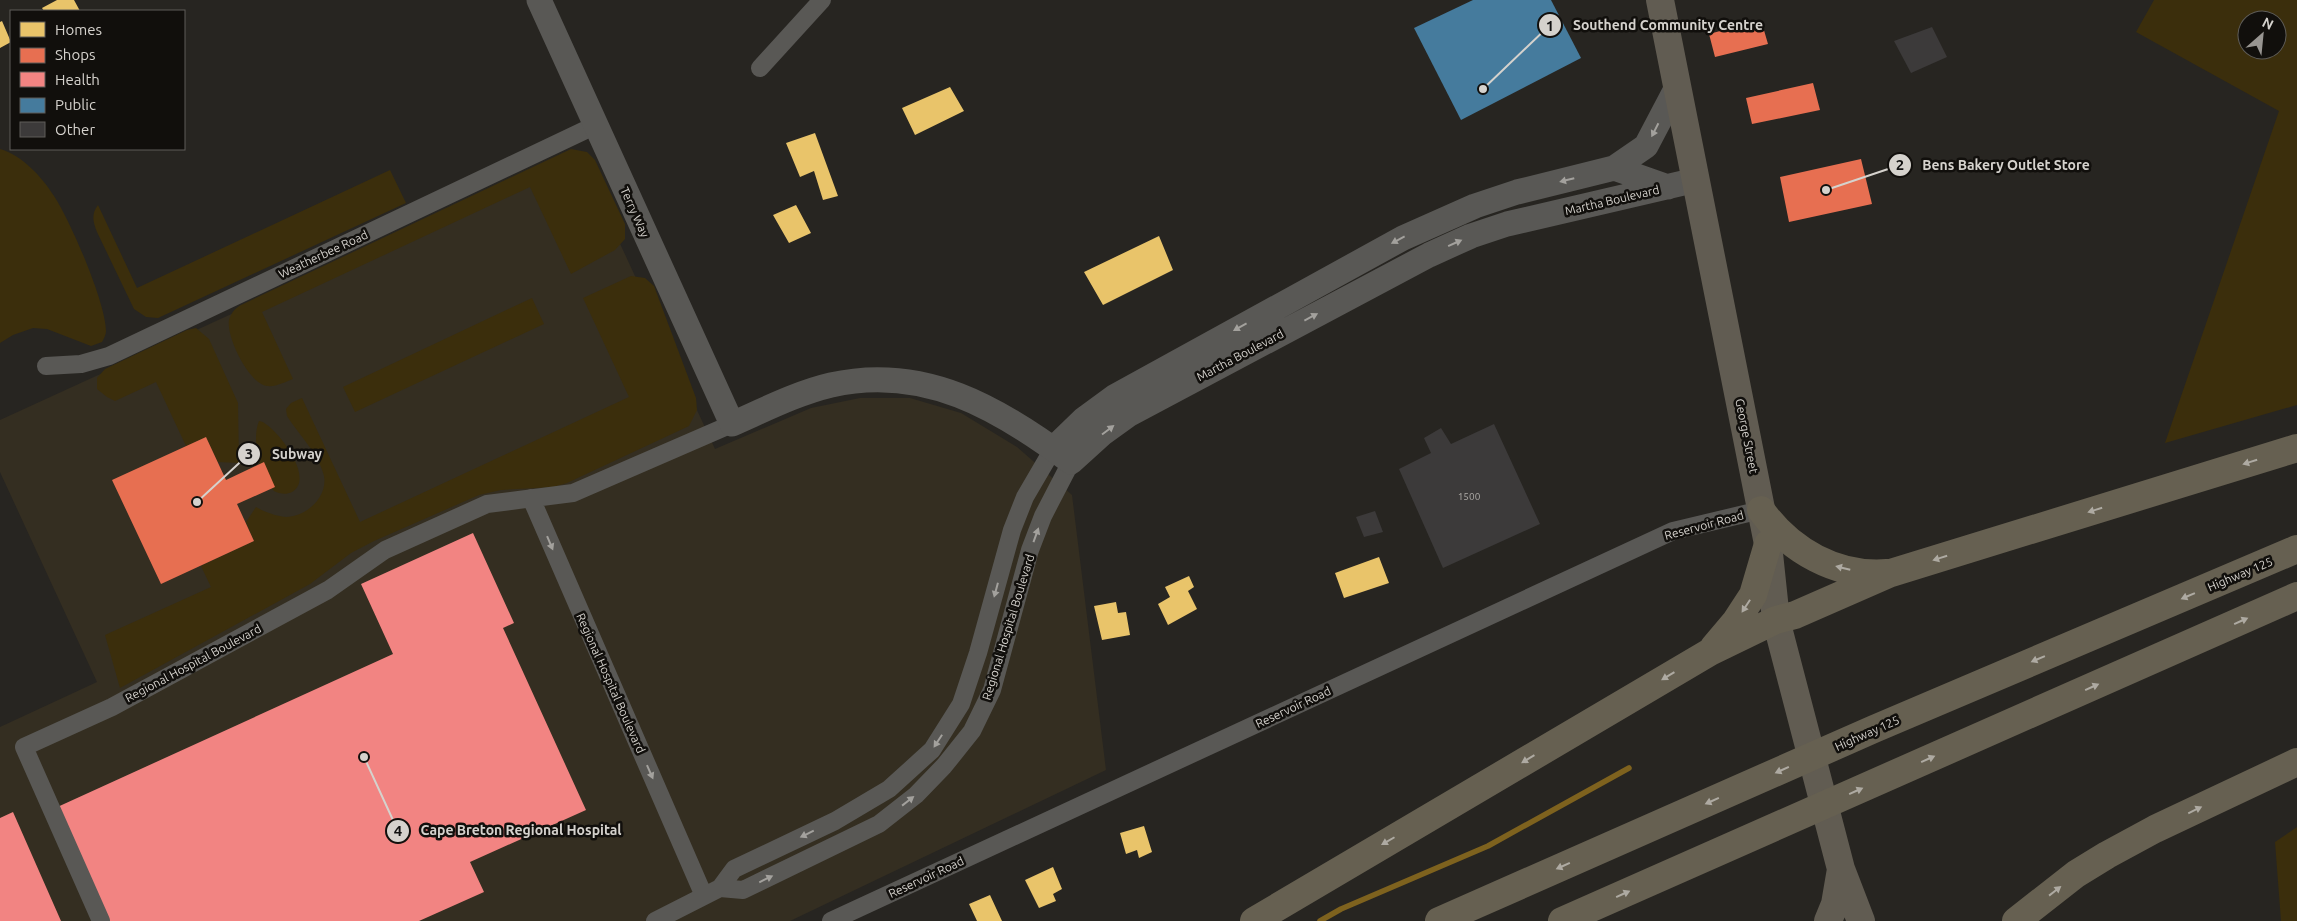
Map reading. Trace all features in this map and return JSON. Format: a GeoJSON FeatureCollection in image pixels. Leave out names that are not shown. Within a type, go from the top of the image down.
{"type":"FeatureCollection","features":[{"type":"Feature","properties":{"kind":"highway"},"geometry":{"type":"LineString","coordinates":[[1254,921],[1710,652],[1776,620],[1795,615],[1891,573],[2297,448]]}},
{"type":"Feature","properties":{"kind":"highway"},"geometry":{"type":"LineString","coordinates":[[1761,510],[1770,522],[1797,547],[1823,563],[1866,573],[1891,573]]}},
{"type":"Feature","properties":{"kind":"highway"},"geometry":{"type":"LineString","coordinates":[[1710,652],[1736,621],[1753,595],[1768,544]]}},
{"type":"Feature","properties":{"kind":"highway","name":"Highway 125"},"geometry":{"type":"LineString","coordinates":[[1439,921],[1874,729],[2297,549]]}},
{"type":"Feature","properties":{"kind":"highway"},"geometry":{"type":"LineString","coordinates":[[1562,921],[2297,596]]}},
{"type":"Feature","properties":{"kind":"highway"},"geometry":{"type":"LineString","coordinates":[[2016,921],[2076,874],[2107,855],[2163,825],[2297,762]]}},
{"type":"Feature","properties":{"kind":"main road","name":"George Street"},"geometry":{"type":"LineString","coordinates":[[1660,0],[1768,544],[1776,620],[1841,869],[1861,921]]}},
{"type":"Feature","properties":{"kind":"main road","name":"George Street"},"geometry":{"type":"LineString","coordinates":[[1828,921],[1835,904],[1841,869]]}},
{"type":"Feature","properties":{"kind":"street","name":"Terry Way"},"geometry":{"type":"LineString","coordinates":[[539,0],[732,424]]}},
{"type":"Feature","properties":{"kind":"street"},"geometry":{"type":"LineString","coordinates":[[760,68],[822,0]]}},
{"type":"Feature","properties":{"kind":"street"},"geometry":{"type":"LineString","coordinates":[[1614,168],[1646,146],[1677,87]]}},
{"type":"Feature","properties":{"kind":"street","name":"Weatherbee Road"},"geometry":{"type":"LineString","coordinates":[[46,366],[81,364],[109,356],[596,126]]}},
{"type":"Feature","properties":{"kind":"street","name":"Martha Boulevard"},"geometry":{"type":"LineString","coordinates":[[1062,455],[1084,419],[1114,397],[1403,238],[1475,206],[1517,192],[1614,168],[1668,187]]}},
{"type":"Feature","properties":{"kind":"street"},"geometry":{"type":"LineString","coordinates":[[1668,187],[1696,180]]}},
{"type":"Feature","properties":{"kind":"street","name":"Martha Boulevard"},"geometry":{"type":"LineString","coordinates":[[1062,455],[1103,433],[1128,415],[1429,255],[1471,236],[1507,224],[1668,187]]}},
{"type":"Feature","properties":{"kind":"street"},"geometry":{"type":"LineString","coordinates":[[732,424],[829,385],[878,379],[903,380],[927,385],[970,399],[1006,418],[1062,455]]}},
{"type":"Feature","properties":{"kind":"street","name":"Regional Hospital Boulevard"},"geometry":{"type":"LineString","coordinates":[[101,921],[24,747],[112,707],[311,599],[336,585],[370,558],[385,550],[487,504],[573,493],[732,424]]}},
{"type":"Feature","properties":{"kind":"street","name":"Regional Hospital Boulevard"},"geometry":{"type":"LineString","coordinates":[[656,921],[712,892],[734,869],[835,821],[889,789],[932,750],[961,704],[978,653],[1012,530],[1025,497],[1062,455]]}},
{"type":"Feature","properties":{"kind":"street","name":"Regional Hospital Boulevard"},"geometry":{"type":"LineString","coordinates":[[712,892],[743,890],[879,824],[916,795],[944,766],[972,731],[992,690],[1030,550],[1062,455]]}},
{"type":"Feature","properties":{"kind":"street","name":"Regional Hospital Boulevard"},"geometry":{"type":"LineString","coordinates":[[531,498],[712,892]]}},
{"type":"Feature","properties":{"kind":"street","name":"Reservoir Road"},"geometry":{"type":"LineString","coordinates":[[831,921],[1673,531],[1761,510]]}},
{"type":"Feature","properties":{"kind":"shaded area"},"geometry":{"type":"Polygon","coordinates":[[[2154,0],[2297,0],[2297,405],[2165,443],[2279,111],[2136,32],[2154,0]]]}},
{"type":"Feature","properties":{"kind":"shaded area"},"geometry":{"type":"Polygon","coordinates":[[[0,149],[24,161],[49,189],[61,208],[86,262],[100,301],[106,331],[102,342],[91,346],[47,329],[33,328],[13,335],[0,343],[0,149]]]}},
{"type":"Feature","properties":{"kind":"shaded area"},"geometry":{"type":"Polygon","coordinates":[[[571,149],[587,152],[595,160],[625,224],[625,239],[615,250],[571,274],[530,187],[262,312],[293,379],[277,385],[267,386],[260,383],[246,369],[235,348],[229,328],[231,315],[239,306],[571,149]]]}},
{"type":"Feature","properties":{"kind":"shaded area"},"geometry":{"type":"Polygon","coordinates":[[[579,155],[715,449],[811,408],[860,398],[910,398],[961,413],[1017,447],[1072,495],[1106,770],[790,921],[0,921],[0,727],[97,682],[0,472],[0,420],[579,155]]]}},
{"type":"Feature","properties":{"kind":"shaded area"},"geometry":{"type":"Polygon","coordinates":[[[390,170],[406,203],[158,318],[146,317],[134,309],[97,232],[94,221],[94,212],[98,205],[137,288],[390,170]]]}},
{"type":"Feature","properties":{"kind":"shaded area"},"geometry":{"type":"Polygon","coordinates":[[[631,276],[645,278],[654,286],[696,398],[697,410],[689,426],[567,483],[553,487],[501,490],[479,495],[374,541],[351,553],[310,584],[120,688],[105,635],[211,587],[201,566],[254,541],[246,522],[256,507],[278,516],[294,516],[308,510],[319,498],[323,491],[324,476],[318,460],[287,416],[286,409],[291,403],[302,398],[360,522],[629,397],[583,298],[631,276]]]}},
{"type":"Feature","properties":{"kind":"shaded area"},"geometry":{"type":"Polygon","coordinates":[[[532,298],[544,324],[355,412],[343,387],[532,298]]]}},
{"type":"Feature","properties":{"kind":"shaded area"},"geometry":{"type":"Polygon","coordinates":[[[196,328],[209,339],[238,403],[239,463],[218,462],[206,437],[186,446],[156,382],[115,401],[97,389],[97,378],[105,369],[187,330],[196,328]]]}},
{"type":"Feature","properties":{"kind":"shaded area"},"geometry":{"type":"Polygon","coordinates":[[[259,421],[265,423],[281,439],[296,463],[299,474],[298,485],[288,494],[274,491],[261,467],[256,438],[259,421]]]}},
{"type":"Feature","properties":{"kind":"shaded area"},"geometry":{"type":"Polygon","coordinates":[[[2297,827],[2297,921],[2281,921],[2275,842],[2297,827]]]}},
{"type":"Feature","properties":{"kind":"building: Homes"},"geometry":{"type":"Polygon","coordinates":[[[57,0],[74,0],[79,10],[43,10],[42,8],[57,0]]]}},
{"type":"Feature","properties":{"kind":"building: Homes"},"geometry":{"type":"Polygon","coordinates":[[[2,21],[10,43],[0,48],[0,22],[2,21]]]}},
{"type":"Feature","properties":{"kind":"building: Homes"},"geometry":{"type":"Polygon","coordinates":[[[950,87],[964,111],[915,135],[902,108],[950,87]]]}},
{"type":"Feature","properties":{"kind":"building: Homes"},"geometry":{"type":"Polygon","coordinates":[[[815,133],[838,196],[823,200],[814,171],[800,177],[786,143],[815,133]]]}},
{"type":"Feature","properties":{"kind":"building: Homes"},"geometry":{"type":"Polygon","coordinates":[[[796,205],[811,233],[789,243],[773,215],[796,205]]]}},
{"type":"Feature","properties":{"kind":"building: Homes"},"geometry":{"type":"Polygon","coordinates":[[[1159,236],[1173,270],[1103,305],[1084,272],[1159,236]]]}},
{"type":"Feature","properties":{"kind":"building: Homes"},"geometry":{"type":"Polygon","coordinates":[[[1379,557],[1389,583],[1344,598],[1335,573],[1379,557]]]}},
{"type":"Feature","properties":{"kind":"building: Homes"},"geometry":{"type":"Polygon","coordinates":[[[1189,576],[1194,587],[1188,591],[1197,609],[1168,625],[1158,604],[1170,597],[1165,587],[1189,576]]]}},
{"type":"Feature","properties":{"kind":"building: Homes"},"geometry":{"type":"Polygon","coordinates":[[[1116,602],[1118,613],[1126,612],[1130,635],[1102,640],[1094,606],[1116,602]]]}},
{"type":"Feature","properties":{"kind":"building: Homes"},"geometry":{"type":"Polygon","coordinates":[[[1144,826],[1152,852],[1139,858],[1137,850],[1126,854],[1120,833],[1144,826]]]}},
{"type":"Feature","properties":{"kind":"building: Homes"},"geometry":{"type":"Polygon","coordinates":[[[1053,867],[1062,889],[1053,894],[1056,901],[1039,908],[1025,880],[1053,867]]]}},
{"type":"Feature","properties":{"kind":"building: Homes"},"geometry":{"type":"Polygon","coordinates":[[[990,895],[1002,921],[977,921],[969,904],[990,895]]]}},
{"type":"Feature","properties":{"kind":"building: Shops"},"geometry":{"type":"Polygon","coordinates":[[[1761,20],[1768,44],[1715,57],[1709,34],[1761,20]]]}},
{"type":"Feature","properties":{"kind":"building: Shops"},"geometry":{"type":"Polygon","coordinates":[[[1813,83],[1820,110],[1752,124],[1746,98],[1813,83]]]}},
{"type":"Feature","properties":{"kind":"building: Shops"},"geometry":{"type":"Polygon","coordinates":[[[1861,159],[1872,204],[1789,222],[1780,177],[1861,159]]]}},
{"type":"Feature","properties":{"kind":"building: Shops"},"geometry":{"type":"Polygon","coordinates":[[[206,437],[226,480],[264,462],[275,487],[237,504],[254,541],[161,584],[112,480],[206,437]]]}},
{"type":"Feature","properties":{"kind":"building: Health"},"geometry":{"type":"Polygon","coordinates":[[[473,533],[514,623],[503,628],[586,810],[470,862],[484,892],[419,921],[105,921],[53,809],[393,654],[361,584],[473,533]]]}},
{"type":"Feature","properties":{"kind":"building: Health"},"geometry":{"type":"Polygon","coordinates":[[[13,812],[61,921],[0,921],[0,818],[13,812]]]}},
{"type":"Feature","properties":{"kind":"building: Public"},"geometry":{"type":"Polygon","coordinates":[[[1473,0],[1551,0],[1581,58],[1461,120],[1414,28],[1473,0]]]}},
{"type":"Feature","properties":{"kind":"building: Other"},"geometry":{"type":"Polygon","coordinates":[[[1932,27],[1947,57],[1911,73],[1894,41],[1932,27]]]}},
{"type":"Feature","properties":{"kind":"building: Other"},"geometry":{"type":"Polygon","coordinates":[[[1494,424],[1540,524],[1443,568],[1399,469],[1431,453],[1424,438],[1441,428],[1451,444],[1494,424]]]}},
{"type":"Feature","properties":{"kind":"building: Other"},"geometry":{"type":"Polygon","coordinates":[[[1375,511],[1383,532],[1364,537],[1356,517],[1375,511]]]}},
{"type":"Feature","properties":{"kind":"waterway"},"geometry":{"type":"LineString","coordinates":[[1320,921],[1341,909],[1488,846],[1629,768]]}},
{"type":"Feature","properties":{"kind":"place","name":"Southend Community Centre"},"geometry":{"type":"Point","coordinates":[1483,89]}},
{"type":"Feature","properties":{"kind":"place","name":"Bens Bakery Outlet Store"},"geometry":{"type":"Point","coordinates":[1826,190]}},
{"type":"Feature","properties":{"kind":"place","name":"Subway"},"geometry":{"type":"Point","coordinates":[197,502]}},
{"type":"Feature","properties":{"kind":"place","name":"Cape Breton Regional Hospital"},"geometry":{"type":"Point","coordinates":[364,757]}}]}
